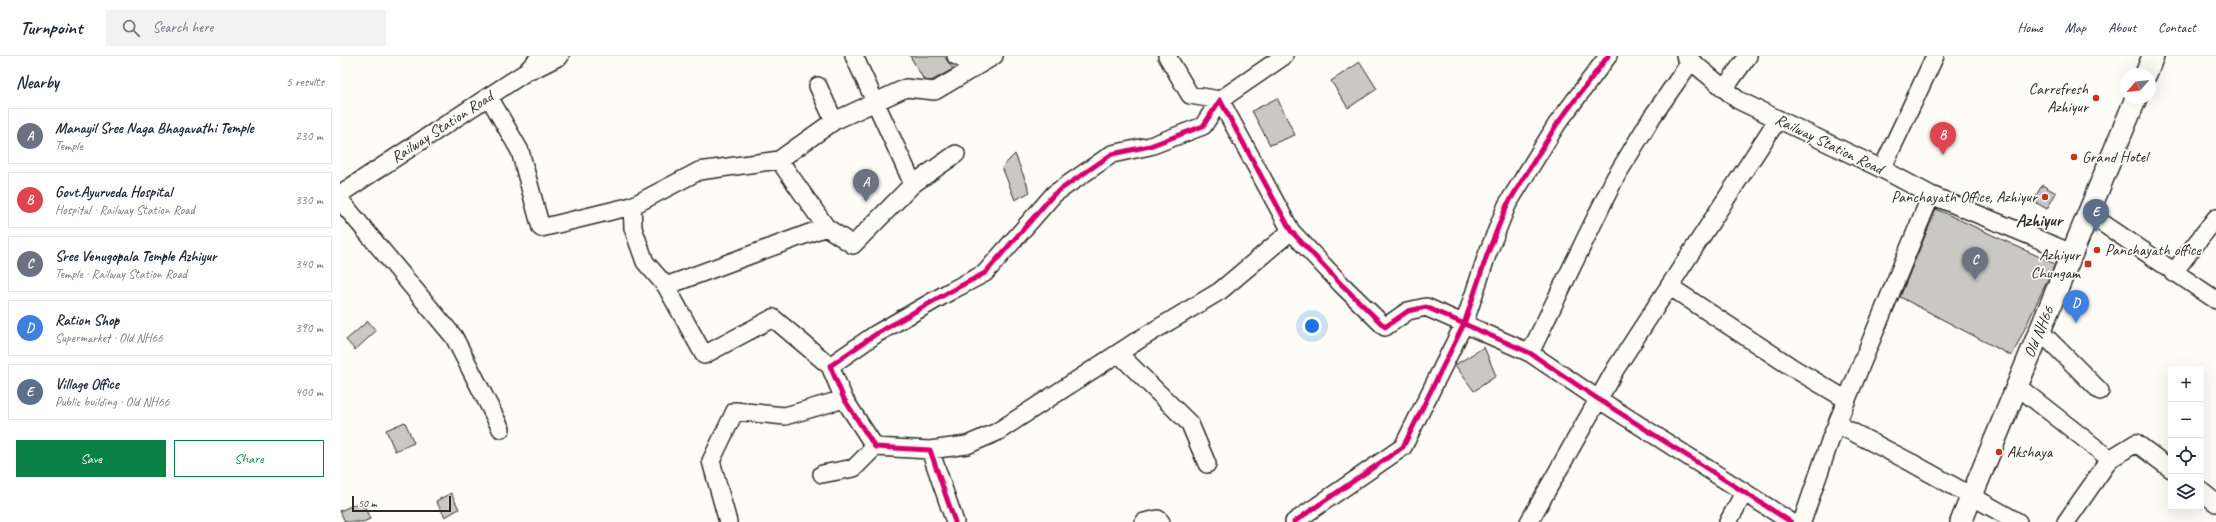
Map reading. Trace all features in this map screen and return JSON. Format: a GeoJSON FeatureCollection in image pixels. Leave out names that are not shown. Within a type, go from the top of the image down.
{"type":"FeatureCollection","features":[{"type":"Feature","properties":{"kind":"main road"},"geometry":{"type":"LineString","coordinates":[[2148,68],[2153,56]]}},
{"type":"Feature","properties":{"kind":"main road","name":"Old NH66"},"geometry":{"type":"LineString","coordinates":[[1961,522],[2134,104]]}},
{"type":"Feature","properties":{"kind":"street","name":"Railway Station Road"},"geometry":{"type":"LineString","coordinates":[[340,194],[526,72],[541,56]]}},
{"type":"Feature","properties":{"kind":"street"},"geometry":{"type":"LineString","coordinates":[[526,72],[560,56]]}},
{"type":"Feature","properties":{"kind":"street"},"geometry":{"type":"LineString","coordinates":[[854,56],[913,184]]}},
{"type":"Feature","properties":{"kind":"street"},"geometry":{"type":"LineString","coordinates":[[956,56],[968,62],[993,56]]}},
{"type":"Feature","properties":{"kind":"street"},"geometry":{"type":"LineString","coordinates":[[488,97],[520,151],[542,228],[632,206],[699,171],[779,160],[834,121],[875,101],[906,88],[935,91],[993,56]]}},
{"type":"Feature","properties":{"kind":"street"},"geometry":{"type":"LineString","coordinates":[[1167,56],[1190,95],[1220,100]]}},
{"type":"Feature","properties":{"kind":"street"},"geometry":{"type":"LineString","coordinates":[[830,366],[876,334],[985,273],[1054,194],[1112,154],[1150,146],[1203,126],[1220,100],[1284,56]]}},
{"type":"Feature","properties":{"kind":"street"},"geometry":{"type":"LineString","coordinates":[[1294,522],[1403,447],[1464,324],[1487,255],[1507,205],[1557,124],[1608,56]]}},
{"type":"Feature","properties":{"kind":"street"},"geometry":{"type":"LineString","coordinates":[[1724,89],[1748,56]]}},
{"type":"Feature","properties":{"kind":"street"},"geometry":{"type":"LineString","coordinates":[[1882,169],[1935,56]]}},
{"type":"Feature","properties":{"kind":"street","name":"Railway Station Road"},"geometry":{"type":"LineString","coordinates":[[1688,59],[1738,100],[1882,169],[1931,195],[2072,253]]}},
{"type":"Feature","properties":{"kind":"street"},"geometry":{"type":"LineString","coordinates":[[1530,353],[1614,178],[1688,59]]}},
{"type":"Feature","properties":{"kind":"street"},"geometry":{"type":"LineString","coordinates":[[818,86],[834,121]]}},
{"type":"Feature","properties":{"kind":"street"},"geometry":{"type":"LineString","coordinates":[[1220,100],[1291,231],[1341,284],[1385,327],[1408,311],[1426,307],[1530,353],[1744,494],[1791,522]]}},
{"type":"Feature","properties":{"kind":"street"},"geometry":{"type":"LineString","coordinates":[[1529,522],[1616,368],[1778,119]]}},
{"type":"Feature","properties":{"kind":"street"},"geometry":{"type":"LineString","coordinates":[[779,160],[826,227],[853,245],[913,184],[956,154]]}},
{"type":"Feature","properties":{"kind":"street"},"geometry":{"type":"LineString","coordinates":[[1802,522],[1837,424],[1931,195]]}},
{"type":"Feature","properties":{"kind":"street"},"geometry":{"type":"LineString","coordinates":[[340,200],[454,337],[501,429]]}},
{"type":"Feature","properties":{"kind":"street"},"geometry":{"type":"LineString","coordinates":[[632,206],[633,228],[645,262],[666,286],[704,355],[773,318],[830,366],[844,399],[875,447]]}},
{"type":"Feature","properties":{"kind":"street"},"geometry":{"type":"LineString","coordinates":[[2089,214],[2173,273],[2216,300]]}},
{"type":"Feature","properties":{"kind":"street"},"geometry":{"type":"LineString","coordinates":[[2173,273],[2216,218]]}},
{"type":"Feature","properties":{"kind":"street"},"geometry":{"type":"LineString","coordinates":[[666,286],[826,227]]}},
{"type":"Feature","properties":{"kind":"street"},"geometry":{"type":"LineString","coordinates":[[822,474],[854,468],[875,447],[930,450],[967,445],[997,432],[1118,353],[1220,291],[1291,231]]}},
{"type":"Feature","properties":{"kind":"street"},"geometry":{"type":"LineString","coordinates":[[1669,286],[1793,368],[1847,400]]}},
{"type":"Feature","properties":{"kind":"street"},"geometry":{"type":"LineString","coordinates":[[2040,331],[2100,390]]}},
{"type":"Feature","properties":{"kind":"street"},"geometry":{"type":"LineString","coordinates":[[1118,353],[1190,424],[1207,464]]}},
{"type":"Feature","properties":{"kind":"street"},"geometry":{"type":"LineString","coordinates":[[2017,386],[2110,459]]}},
{"type":"Feature","properties":{"kind":"street"},"geometry":{"type":"LineString","coordinates":[[728,522],[711,461],[735,411],[785,416],[844,399]]}},
{"type":"Feature","properties":{"kind":"street"},"geometry":{"type":"LineString","coordinates":[[1837,424],[2018,522]]}},
{"type":"Feature","properties":{"kind":"street"},"geometry":{"type":"LineString","coordinates":[[2066,522],[2110,459],[2136,443],[2168,467]]}},
{"type":"Feature","properties":{"kind":"street"},"geometry":{"type":"LineString","coordinates":[[930,450],[955,522]]}},
{"type":"Feature","properties":{"kind":"street"},"geometry":{"type":"LineString","coordinates":[[2204,493],[2216,502]]}},
{"type":"Feature","properties":{"kind":"street"},"geometry":{"type":"LineString","coordinates":[[1728,522],[1744,494]]}},
{"type":"Feature","properties":{"kind":"street"},"geometry":{"type":"LineString","coordinates":[[1144,522],[1158,519],[1161,522]]}},
{"type":"Feature","properties":{"kind":"building"},"geometry":{"type":"Polygon","coordinates":[[[910,56],[944,56],[953,69],[931,81],[924,80],[910,56]]]}},
{"type":"Feature","properties":{"kind":"building"},"geometry":{"type":"Polygon","coordinates":[[[1360,62],[1377,89],[1348,108],[1331,81],[1360,62]]]}},
{"type":"Feature","properties":{"kind":"building"},"geometry":{"type":"Polygon","coordinates":[[[1277,98],[1295,135],[1270,145],[1252,111],[1277,98]]]}},
{"type":"Feature","properties":{"kind":"building"},"geometry":{"type":"Polygon","coordinates":[[[1015,154],[1030,192],[1015,200],[1002,167],[1015,154]]]}},
{"type":"Feature","properties":{"kind":"building","name":"Panchayath Office, Azhiyur"},"geometry":{"type":"Polygon","coordinates":[[[2042,185],[2056,193],[2047,209],[2033,201],[2042,185]]]}},
{"type":"Feature","properties":{"kind":"building"},"geometry":{"type":"Polygon","coordinates":[[[1936,209],[2055,264],[2012,356],[1900,297],[1936,209]]]}},
{"type":"Feature","properties":{"kind":"building"},"geometry":{"type":"Polygon","coordinates":[[[368,321],[376,331],[355,350],[346,340],[368,321]]]}},
{"type":"Feature","properties":{"kind":"building"},"geometry":{"type":"Polygon","coordinates":[[[1484,347],[1496,376],[1474,391],[1455,365],[1484,347]]]}},
{"type":"Feature","properties":{"kind":"building"},"geometry":{"type":"Polygon","coordinates":[[[405,422],[414,443],[395,451],[386,430],[405,422]]]}},
{"type":"Feature","properties":{"kind":"building"},"geometry":{"type":"Polygon","coordinates":[[[451,493],[459,509],[445,517],[436,501],[451,493]]]}},
{"type":"Feature","properties":{"kind":"building"},"geometry":{"type":"Polygon","coordinates":[[[362,501],[370,519],[363,522],[345,522],[340,511],[362,501]]]}},
{"type":"Feature","properties":{"kind":"cycle path"},"geometry":{"type":"LineString","coordinates":[[1294,522],[1403,447],[1464,324],[1487,255],[1507,205],[1557,124],[1608,56]]}},
{"type":"Feature","properties":{"kind":"cycle path"},"geometry":{"type":"LineString","coordinates":[[955,522],[930,450],[875,447],[844,399],[830,366],[876,334],[985,273],[1054,194],[1112,154],[1150,146],[1203,126],[1220,100],[1291,231],[1341,284],[1385,327],[1408,311],[1426,307],[1530,353],[1598,399],[1791,522]]}},
{"type":"Feature","properties":{"kind":"place","name":"Carrefresh Azhiyur"},"geometry":{"type":"Point","coordinates":[2096,98]}},
{"type":"Feature","properties":{"kind":"place","name":"Govt.Ayurveda Hospital"},"geometry":{"type":"Point","coordinates":[1943,155]}},
{"type":"Feature","properties":{"kind":"place","name":"Grand Hotel"},"geometry":{"type":"Point","coordinates":[2074,157]}},
{"type":"Feature","properties":{"kind":"place","name":"Panchayath Office, Azhiyur"},"geometry":{"type":"Point","coordinates":[2045,197]}},
{"type":"Feature","properties":{"kind":"place","name":"Manayil Sree Naga Bhagavathi Temple"},"geometry":{"type":"Point","coordinates":[866,202]}},
{"type":"Feature","properties":{"kind":"place","name":"Village Office"},"geometry":{"type":"Point","coordinates":[2096,232]}},
{"type":"Feature","properties":{"kind":"place","name":"Panchayath office"},"geometry":{"type":"Point","coordinates":[2097,250]}},
{"type":"Feature","properties":{"kind":"place","name":"Azhiyur Chungam"},"geometry":{"type":"Point","coordinates":[2088,264]}},
{"type":"Feature","properties":{"kind":"place","name":"Sree Venugopala Temple Azhiyur"},"geometry":{"type":"Point","coordinates":[1975,280]}},
{"type":"Feature","properties":{"kind":"place","name":"Ration Shop"},"geometry":{"type":"Point","coordinates":[2076,323]}},
{"type":"Feature","properties":{"kind":"place","name":"Akshaya"},"geometry":{"type":"Point","coordinates":[1999,452]}},
{"type":"Feature","properties":{"kind":"district","name":"Azhiyur"},"geometry":{"type":"Point","coordinates":[2039,220]}}]}
